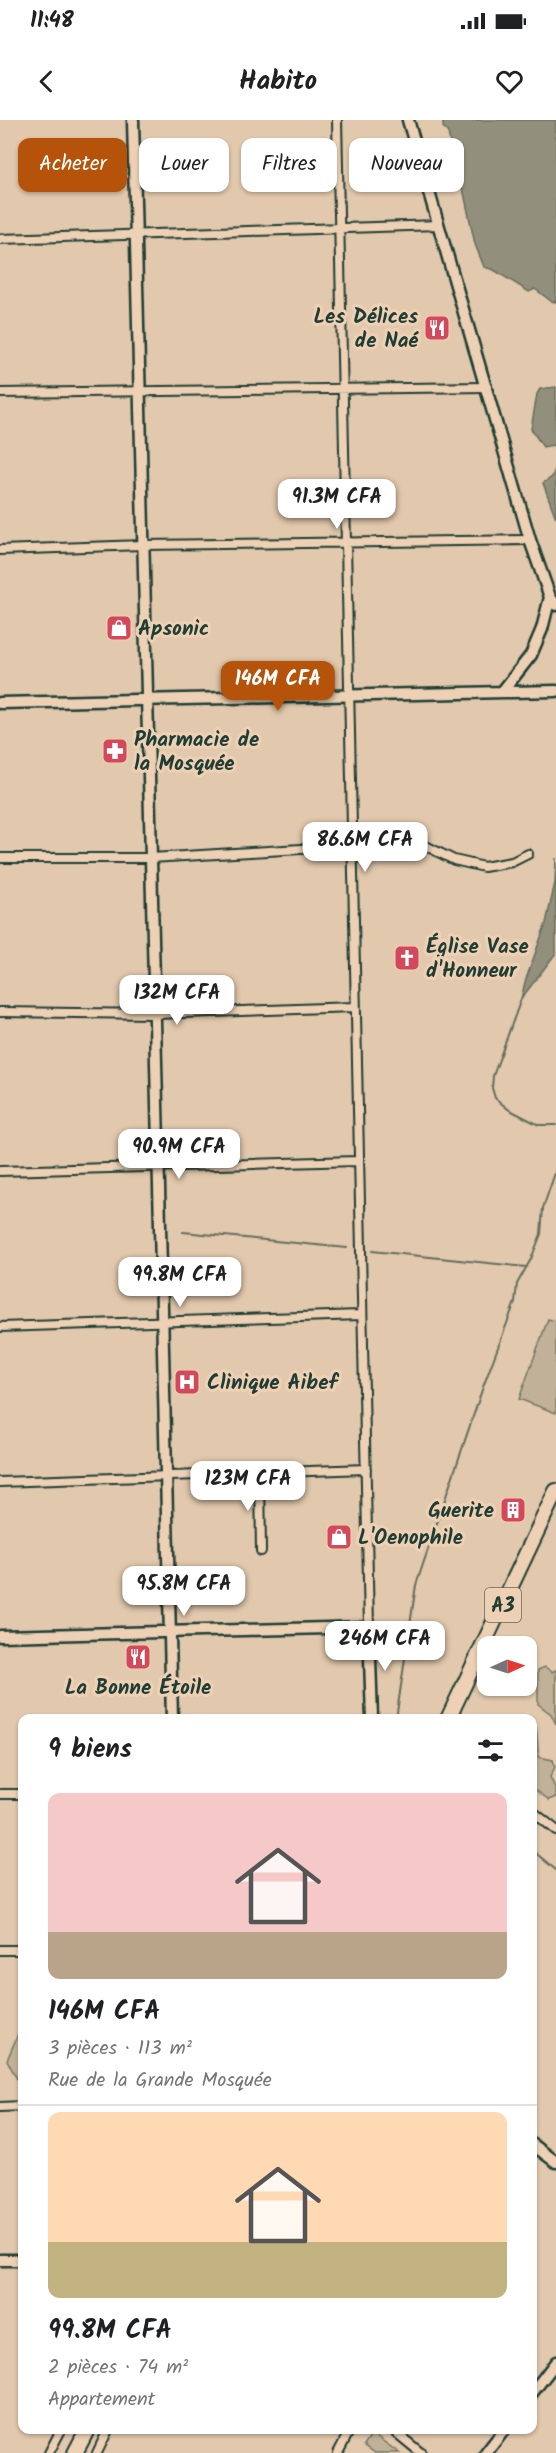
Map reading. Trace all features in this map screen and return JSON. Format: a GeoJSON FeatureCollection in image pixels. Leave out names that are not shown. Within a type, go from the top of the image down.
{"type":"FeatureCollection","features":[{"type":"Feature","properties":{"kind":"highway","name":"A3"},"geometry":{"type":"LineString","coordinates":[[450,1714],[556,1491]]}},
{"type":"Feature","properties":{"kind":"highway"},"geometry":{"type":"LineString","coordinates":[[75,2453],[85,2434]]}},
{"type":"Feature","properties":{"kind":"street"},"geometry":{"type":"LineString","coordinates":[[133,120],[172,1714]]}},
{"type":"Feature","properties":{"kind":"street"},"geometry":{"type":"LineString","coordinates":[[337,120],[357,1161],[372,1714]]}},
{"type":"Feature","properties":{"kind":"street"},"geometry":{"type":"LineString","coordinates":[[408,120],[530,540],[553,601],[531,655],[502,692]]}},
{"type":"Feature","properties":{"kind":"street"},"geometry":{"type":"LineString","coordinates":[[0,239],[439,225]]}},
{"type":"Feature","properties":{"kind":"street"},"geometry":{"type":"LineString","coordinates":[[0,393],[487,387]]}},
{"type":"Feature","properties":{"kind":"street"},"geometry":{"type":"LineString","coordinates":[[0,550],[143,545],[530,540]]}},
{"type":"Feature","properties":{"kind":"street"},"geometry":{"type":"LineString","coordinates":[[0,703],[556,691]]}},
{"type":"Feature","properties":{"kind":"street"},"geometry":{"type":"LineString","coordinates":[[0,858],[151,858],[351,846],[424,845],[454,860],[484,867],[513,862],[528,854]]}},
{"type":"Feature","properties":{"kind":"street"},"geometry":{"type":"LineString","coordinates":[[0,1012],[155,1014],[354,1007]]}},
{"type":"Feature","properties":{"kind":"street"},"geometry":{"type":"LineString","coordinates":[[0,1171],[357,1161]]}},
{"type":"Feature","properties":{"kind":"street"},"geometry":{"type":"LineString","coordinates":[[0,1327],[361,1315]]}},
{"type":"Feature","properties":{"kind":"street"},"geometry":{"type":"LineString","coordinates":[[0,1482],[366,1469]]}},
{"type":"Feature","properties":{"kind":"street"},"geometry":{"type":"LineString","coordinates":[[260,1474],[261,1551]]}},
{"type":"Feature","properties":{"kind":"street"},"geometry":{"type":"LineString","coordinates":[[0,1636],[369,1627]]}},
{"type":"Feature","properties":{"kind":"street"},"geometry":{"type":"LineString","coordinates":[[0,1794],[18,1794]]}},
{"type":"Feature","properties":{"kind":"street"},"geometry":{"type":"LineString","coordinates":[[537,1815],[556,1830]]}},
{"type":"Feature","properties":{"kind":"street"},"geometry":{"type":"LineString","coordinates":[[0,1950],[18,1950]]}},
{"type":"Feature","properties":{"kind":"street"},"geometry":{"type":"LineString","coordinates":[[0,2107],[18,2106]]}},
{"type":"Feature","properties":{"kind":"street"},"geometry":{"type":"LineString","coordinates":[[537,2148],[556,2162]]}},
{"type":"Feature","properties":{"kind":"street"},"geometry":{"type":"LineString","coordinates":[[0,2260],[18,2260]]}},
{"type":"Feature","properties":{"kind":"street"},"geometry":{"type":"LineString","coordinates":[[537,2386],[556,2362]]}},
{"type":"Feature","properties":{"kind":"street"},"geometry":{"type":"LineString","coordinates":[[49,2453],[59,2434]]}},
{"type":"Feature","properties":{"kind":"street"},"geometry":{"type":"LineString","coordinates":[[97,2453],[106,2434]]}},
{"type":"Feature","properties":{"kind":"street"},"geometry":{"type":"LineString","coordinates":[[338,2453],[348,2434]]}},
{"type":"Feature","properties":{"kind":"street"},"geometry":{"type":"LineString","coordinates":[[398,2434],[421,2453]]}},
{"type":"Feature","properties":{"kind":"street"},"geometry":{"type":"LineString","coordinates":[[486,2453],[501,2434]]}},
{"type":"Feature","properties":{"kind":"shaded area"},"geometry":{"type":"Polygon","coordinates":[[[443,120],[556,120],[556,302],[535,289],[529,292],[494,270],[484,267],[475,244],[464,192],[464,138],[449,138],[443,127],[443,120]]]}},
{"type":"Feature","properties":{"kind":"shaded area"},"geometry":{"type":"Polygon","coordinates":[[[556,387],[556,452],[553,445],[543,447],[531,429],[537,394],[540,389],[556,387]]]}},
{"type":"Feature","properties":{"kind":"shaded area"},"geometry":{"type":"Polygon","coordinates":[[[556,467],[556,518],[543,483],[552,477],[556,467]]]}},
{"type":"Feature","properties":{"kind":"shaded area"},"geometry":{"type":"Polygon","coordinates":[[[556,858],[556,953],[521,999],[546,923],[555,883],[556,858]]]}},
{"type":"Feature","properties":{"kind":"shaded area"},"geometry":{"type":"Polygon","coordinates":[[[548,1319],[556,1321],[556,1413],[519,1399],[548,1319]]]}},
{"type":"Feature","properties":{"kind":"shaded area"},"geometry":{"type":"Polygon","coordinates":[[[545,1667],[552,1672],[556,1670],[556,1724],[551,1714],[538,1704],[538,1670],[545,1667]]]}},
{"type":"Feature","properties":{"kind":"shaded area"},"geometry":{"type":"Polygon","coordinates":[[[537,1738],[539,1757],[553,1760],[555,1767],[550,1777],[556,1790],[556,1797],[549,1800],[537,1791],[537,1738]]]}},
{"type":"Feature","properties":{"kind":"shaded area"},"geometry":{"type":"Polygon","coordinates":[[[18,2034],[18,2079],[7,2060],[18,2034]]]}},
{"type":"Feature","properties":{"kind":"shaded area"},"geometry":{"type":"Polygon","coordinates":[[[373,2434],[399,2453],[375,2453],[364,2445],[373,2434]]]}},
{"type":"Feature","properties":{"kind":"waterway"},"geometry":{"type":"LineString","coordinates":[[521,999],[493,1076],[492,1088],[495,1098],[508,1109],[539,1125],[556,1125]]}},
{"type":"Feature","properties":{"kind":"waterway"},"geometry":{"type":"LineString","coordinates":[[397,1714],[416,1585],[483,1387],[515,1302],[517,1284],[531,1259],[541,1234],[543,1208],[556,1170]]}},
{"type":"Feature","properties":{"kind":"waterway"},"geometry":{"type":"LineString","coordinates":[[183,1232],[347,1248]]}},
{"type":"Feature","properties":{"kind":"waterway"},"geometry":{"type":"LineString","coordinates":[[372,1251],[526,1267]]}},
{"type":"Feature","properties":{"kind":"waterway"},"geometry":{"type":"LineString","coordinates":[[537,1854],[556,1870]]}},
{"type":"Feature","properties":{"kind":"place","name":"Les Délices de Naé"},"geometry":{"type":"Point","coordinates":[437,328]}},
{"type":"Feature","properties":{"kind":"place","name":"Apsonic"},"geometry":{"type":"Point","coordinates":[119,628]}},
{"type":"Feature","properties":{"kind":"place","name":"Pharmacie de la Mosquée"},"geometry":{"type":"Point","coordinates":[115,751]}},
{"type":"Feature","properties":{"kind":"place","name":"Église Vase d'Honneur"},"geometry":{"type":"Point","coordinates":[407,958]}},
{"type":"Feature","properties":{"kind":"place","name":"Clinique Aibef"},"geometry":{"type":"Point","coordinates":[187,1382]}},
{"type":"Feature","properties":{"kind":"place","name":"Guerite"},"geometry":{"type":"Point","coordinates":[513,1510]}},
{"type":"Feature","properties":{"kind":"place","name":"L'Oenophile"},"geometry":{"type":"Point","coordinates":[339,1537]}},
{"type":"Feature","properties":{"kind":"place","name":"La Bonne Étoile"},"geometry":{"type":"Point","coordinates":[138,1657]}}]}
